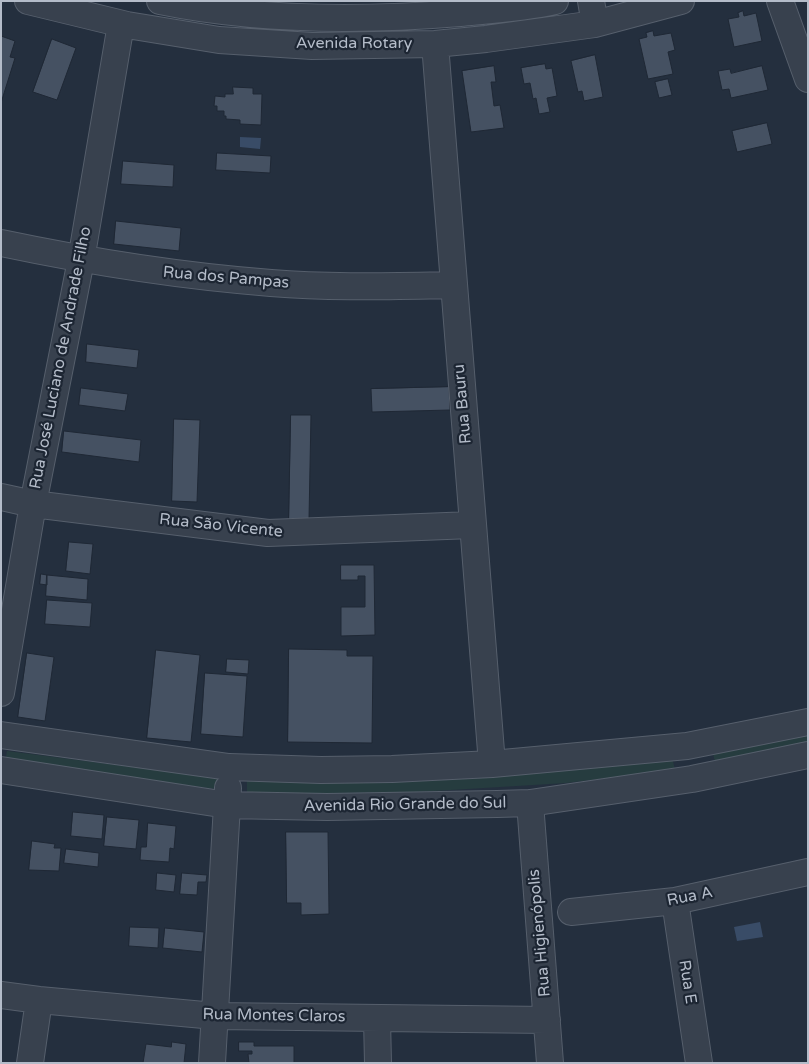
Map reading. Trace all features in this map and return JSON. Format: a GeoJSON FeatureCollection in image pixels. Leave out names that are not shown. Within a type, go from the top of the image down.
{"type":"FeatureCollection","features":[{"type":"Feature","properties":{"kind":"street","name":"Avenida Rotary"},"geometry":{"type":"LineString","coordinates":[[28,1],[122,24],[219,40],[312,46],[435,44],[538,33],[593,13],[681,1]]}},
{"type":"Feature","properties":{"kind":"street","name":"Avenida Rotary"},"geometry":{"type":"LineString","coordinates":[[160,1],[220,11],[271,16],[373,18],[494,10],[555,1]]}},
{"type":"Feature","properties":{"kind":"street"},"geometry":{"type":"LineString","coordinates":[[780,1],[808,79]]}},
{"type":"Feature","properties":{"kind":"street"},"geometry":{"type":"LineString","coordinates":[[219,40],[220,11]]}},
{"type":"Feature","properties":{"kind":"street","name":"Rua José Luciano de Andrade Filho"},"geometry":{"type":"LineString","coordinates":[[1,693],[32,504],[81,260],[122,24]]}},
{"type":"Feature","properties":{"kind":"street","name":"Rua Bauru"},"geometry":{"type":"LineString","coordinates":[[435,44],[492,764]]}},
{"type":"Feature","properties":{"kind":"street","name":"Rua dos Pampas"},"geometry":{"type":"LineString","coordinates":[[1,243],[81,260],[176,274],[272,283],[364,286],[453,285]]}},
{"type":"Feature","properties":{"kind":"street","name":"Rua São Vicente"},"geometry":{"type":"LineString","coordinates":[[1,497],[32,504],[268,533],[472,525]]}},
{"type":"Feature","properties":{"kind":"street"},"geometry":{"type":"LineString","coordinates":[[1,735],[229,767],[321,770],[492,764],[686,746],[808,722]]}},
{"type":"Feature","properties":{"kind":"street"},"geometry":{"type":"LineString","coordinates":[[686,746],[692,779]]}},
{"type":"Feature","properties":{"kind":"street","name":"Avenida Rio Grande do Sul"},"geometry":{"type":"LineString","coordinates":[[1,770],[227,805],[328,806],[530,803],[692,779],[808,755]]}},
{"type":"Feature","properties":{"kind":"street"},"geometry":{"type":"LineString","coordinates":[[212,1063],[229,767]]}},
{"type":"Feature","properties":{"kind":"street","name":"Rua Higienópolis"},"geometry":{"type":"LineString","coordinates":[[530,803],[550,1063]]}},
{"type":"Feature","properties":{"kind":"street","name":"Rua A"},"geometry":{"type":"LineString","coordinates":[[571,912],[675,901],[808,872]]}},
{"type":"Feature","properties":{"kind":"street","name":"Rua E"},"geometry":{"type":"LineString","coordinates":[[675,901],[699,1063]]}},
{"type":"Feature","properties":{"kind":"street","name":"Rua Montes Claros"},"geometry":{"type":"LineString","coordinates":[[1,995],[215,1016],[547,1020]]}},
{"type":"Feature","properties":{"kind":"street"},"geometry":{"type":"LineString","coordinates":[[30,1063],[39,1000]]}},
{"type":"Feature","properties":{"kind":"street"},"geometry":{"type":"LineString","coordinates":[[377,1018],[378,1063]]}},
{"type":"Feature","properties":{"kind":"green space"},"geometry":{"type":"Polygon","coordinates":[[[808,734],[808,746],[716,766],[713,754],[808,734]]]}},
{"type":"Feature","properties":{"kind":"green space"},"geometry":{"type":"Polygon","coordinates":[[[7,751],[218,778],[217,789],[5,763],[7,751]]]}},
{"type":"Feature","properties":{"kind":"green space"},"geometry":{"type":"Polygon","coordinates":[[[672,757],[675,770],[566,783],[418,792],[247,794],[247,780],[672,757]]]}},
{"type":"Feature","properties":{"kind":"water"},"geometry":{"type":"Polygon","coordinates":[[[240,137],[261,138],[260,149],[240,147],[240,137]]]}},
{"type":"Feature","properties":{"kind":"water"},"geometry":{"type":"Polygon","coordinates":[[[760,922],[763,937],[737,941],[734,927],[760,922]]]}},
{"type":"Feature","properties":{"kind":"building"},"geometry":{"type":"Polygon","coordinates":[[[743,11],[744,16],[756,13],[762,41],[734,47],[728,19],[739,17],[738,13],[743,11]]]}},
{"type":"Feature","properties":{"kind":"building"},"geometry":{"type":"Polygon","coordinates":[[[653,31],[654,36],[671,33],[675,50],[668,52],[673,74],[648,79],[639,39],[647,37],[646,33],[653,31]]]}},
{"type":"Feature","properties":{"kind":"building"},"geometry":{"type":"Polygon","coordinates":[[[1,36],[15,41],[10,57],[15,58],[1,103],[1,36]]]}},
{"type":"Feature","properties":{"kind":"building"},"geometry":{"type":"Polygon","coordinates":[[[52,39],[76,48],[57,100],[33,92],[52,39]]]}},
{"type":"Feature","properties":{"kind":"building"},"geometry":{"type":"Polygon","coordinates":[[[595,55],[603,97],[584,101],[582,91],[578,92],[571,61],[595,55]]]}},
{"type":"Feature","properties":{"kind":"building"},"geometry":{"type":"Polygon","coordinates":[[[545,64],[546,69],[552,68],[557,96],[547,98],[550,112],[539,114],[536,98],[533,99],[530,83],[524,84],[521,68],[545,64]]]}},
{"type":"Feature","properties":{"kind":"building"},"geometry":{"type":"Polygon","coordinates":[[[494,66],[496,82],[491,82],[494,106],[500,105],[504,128],[471,132],[462,71],[494,66]]]}},
{"type":"Feature","properties":{"kind":"building"},"geometry":{"type":"Polygon","coordinates":[[[762,66],[768,90],[731,98],[729,89],[722,90],[718,71],[730,69],[731,73],[762,66]]]}},
{"type":"Feature","properties":{"kind":"building"},"geometry":{"type":"Polygon","coordinates":[[[668,79],[672,95],[659,98],[655,82],[668,79]]]}},
{"type":"Feature","properties":{"kind":"building"},"geometry":{"type":"Polygon","coordinates":[[[233,87],[253,88],[253,94],[262,94],[261,125],[240,124],[240,120],[226,119],[224,111],[217,111],[217,106],[214,106],[215,96],[225,97],[225,94],[233,94],[233,87]]]}},
{"type":"Feature","properties":{"kind":"building"},"geometry":{"type":"Polygon","coordinates":[[[767,123],[772,144],[737,152],[732,131],[767,123]]]}},
{"type":"Feature","properties":{"kind":"building"},"geometry":{"type":"Polygon","coordinates":[[[217,153],[271,156],[270,173],[216,170],[217,153]]]}},
{"type":"Feature","properties":{"kind":"building"},"geometry":{"type":"Polygon","coordinates":[[[123,161],[174,165],[173,187],[121,184],[123,161]]]}},
{"type":"Feature","properties":{"kind":"building"},"geometry":{"type":"Polygon","coordinates":[[[116,221],[181,228],[179,251],[114,244],[116,221]]]}},
{"type":"Feature","properties":{"kind":"building"},"geometry":{"type":"Polygon","coordinates":[[[87,344],[139,350],[137,368],[86,362],[87,344]]]}},
{"type":"Feature","properties":{"kind":"building"},"geometry":{"type":"Polygon","coordinates":[[[449,387],[450,410],[372,412],[371,389],[449,387]]]}},
{"type":"Feature","properties":{"kind":"building"},"geometry":{"type":"Polygon","coordinates":[[[81,388],[128,394],[125,411],[79,405],[81,388]]]}},
{"type":"Feature","properties":{"kind":"building"},"geometry":{"type":"Polygon","coordinates":[[[291,415],[311,415],[309,519],[289,519],[291,415]]]}},
{"type":"Feature","properties":{"kind":"building"},"geometry":{"type":"Polygon","coordinates":[[[174,419],[200,420],[197,502],[172,501],[174,419]]]}},
{"type":"Feature","properties":{"kind":"building"},"geometry":{"type":"Polygon","coordinates":[[[64,431],[141,440],[139,462],[62,452],[64,431]]]}},
{"type":"Feature","properties":{"kind":"building"},"geometry":{"type":"Polygon","coordinates":[[[69,542],[93,544],[90,574],[66,571],[69,542]]]}},
{"type":"Feature","properties":{"kind":"building"},"geometry":{"type":"Polygon","coordinates":[[[341,565],[374,565],[375,635],[341,636],[341,607],[365,607],[365,576],[358,576],[358,580],[341,580],[341,565]]]}},
{"type":"Feature","properties":{"kind":"building"},"geometry":{"type":"Polygon","coordinates":[[[41,574],[47,575],[47,585],[40,584],[41,574]]]}},
{"type":"Feature","properties":{"kind":"building"},"geometry":{"type":"Polygon","coordinates":[[[47,575],[88,579],[87,600],[46,596],[47,575]]]}},
{"type":"Feature","properties":{"kind":"building"},"geometry":{"type":"Polygon","coordinates":[[[47,600],[92,603],[90,627],[45,624],[47,600]]]}},
{"type":"Feature","properties":{"kind":"building"},"geometry":{"type":"Polygon","coordinates":[[[289,649],[347,650],[347,656],[373,656],[372,743],[288,742],[289,649]]]}},
{"type":"Feature","properties":{"kind":"building"},"geometry":{"type":"Polygon","coordinates":[[[156,650],[200,655],[191,742],[147,738],[156,650]]]}},
{"type":"Feature","properties":{"kind":"building"},"geometry":{"type":"Polygon","coordinates":[[[27,653],[54,657],[45,721],[18,717],[27,653]]]}},
{"type":"Feature","properties":{"kind":"building"},"geometry":{"type":"Polygon","coordinates":[[[227,659],[249,660],[248,674],[226,672],[227,659]]]}},
{"type":"Feature","properties":{"kind":"building"},"geometry":{"type":"Polygon","coordinates":[[[205,673],[247,676],[243,737],[201,734],[205,673]]]}},
{"type":"Feature","properties":{"kind":"building"},"geometry":{"type":"Polygon","coordinates":[[[73,812],[104,815],[102,839],[71,836],[73,812]]]}},
{"type":"Feature","properties":{"kind":"building"},"geometry":{"type":"Polygon","coordinates":[[[107,817],[139,820],[136,849],[104,846],[107,817]]]}},
{"type":"Feature","properties":{"kind":"building"},"geometry":{"type":"Polygon","coordinates":[[[148,823],[176,826],[174,849],[170,848],[169,862],[140,860],[141,847],[146,847],[148,823]]]}},
{"type":"Feature","properties":{"kind":"building"},"geometry":{"type":"Polygon","coordinates":[[[286,832],[328,832],[329,914],[301,915],[301,903],[287,903],[286,832]]]}},
{"type":"Feature","properties":{"kind":"building"},"geometry":{"type":"Polygon","coordinates":[[[32,841],[55,844],[54,848],[61,848],[59,871],[29,870],[32,841]]]}},
{"type":"Feature","properties":{"kind":"building"},"geometry":{"type":"Polygon","coordinates":[[[66,849],[99,853],[98,867],[64,863],[66,849]]]}},
{"type":"Feature","properties":{"kind":"building"},"geometry":{"type":"Polygon","coordinates":[[[157,873],[176,875],[174,892],[156,890],[157,873]]]}},
{"type":"Feature","properties":{"kind":"building"},"geometry":{"type":"Polygon","coordinates":[[[182,873],[207,875],[206,882],[198,882],[197,895],[180,894],[182,873]]]}},
{"type":"Feature","properties":{"kind":"building"},"geometry":{"type":"Polygon","coordinates":[[[130,927],[159,928],[158,948],[129,946],[130,927]]]}},
{"type":"Feature","properties":{"kind":"building"},"geometry":{"type":"Polygon","coordinates":[[[165,928],[204,932],[202,952],[163,948],[165,928]]]}},
{"type":"Feature","properties":{"kind":"building"},"geometry":{"type":"Polygon","coordinates":[[[172,1042],[186,1044],[184,1063],[143,1063],[146,1044],[171,1047],[172,1042]]]}},
{"type":"Feature","properties":{"kind":"building"},"geometry":{"type":"Polygon","coordinates":[[[239,1042],[254,1042],[254,1046],[294,1046],[294,1063],[249,1063],[248,1054],[252,1054],[252,1051],[239,1051],[239,1042]]]}}]}
